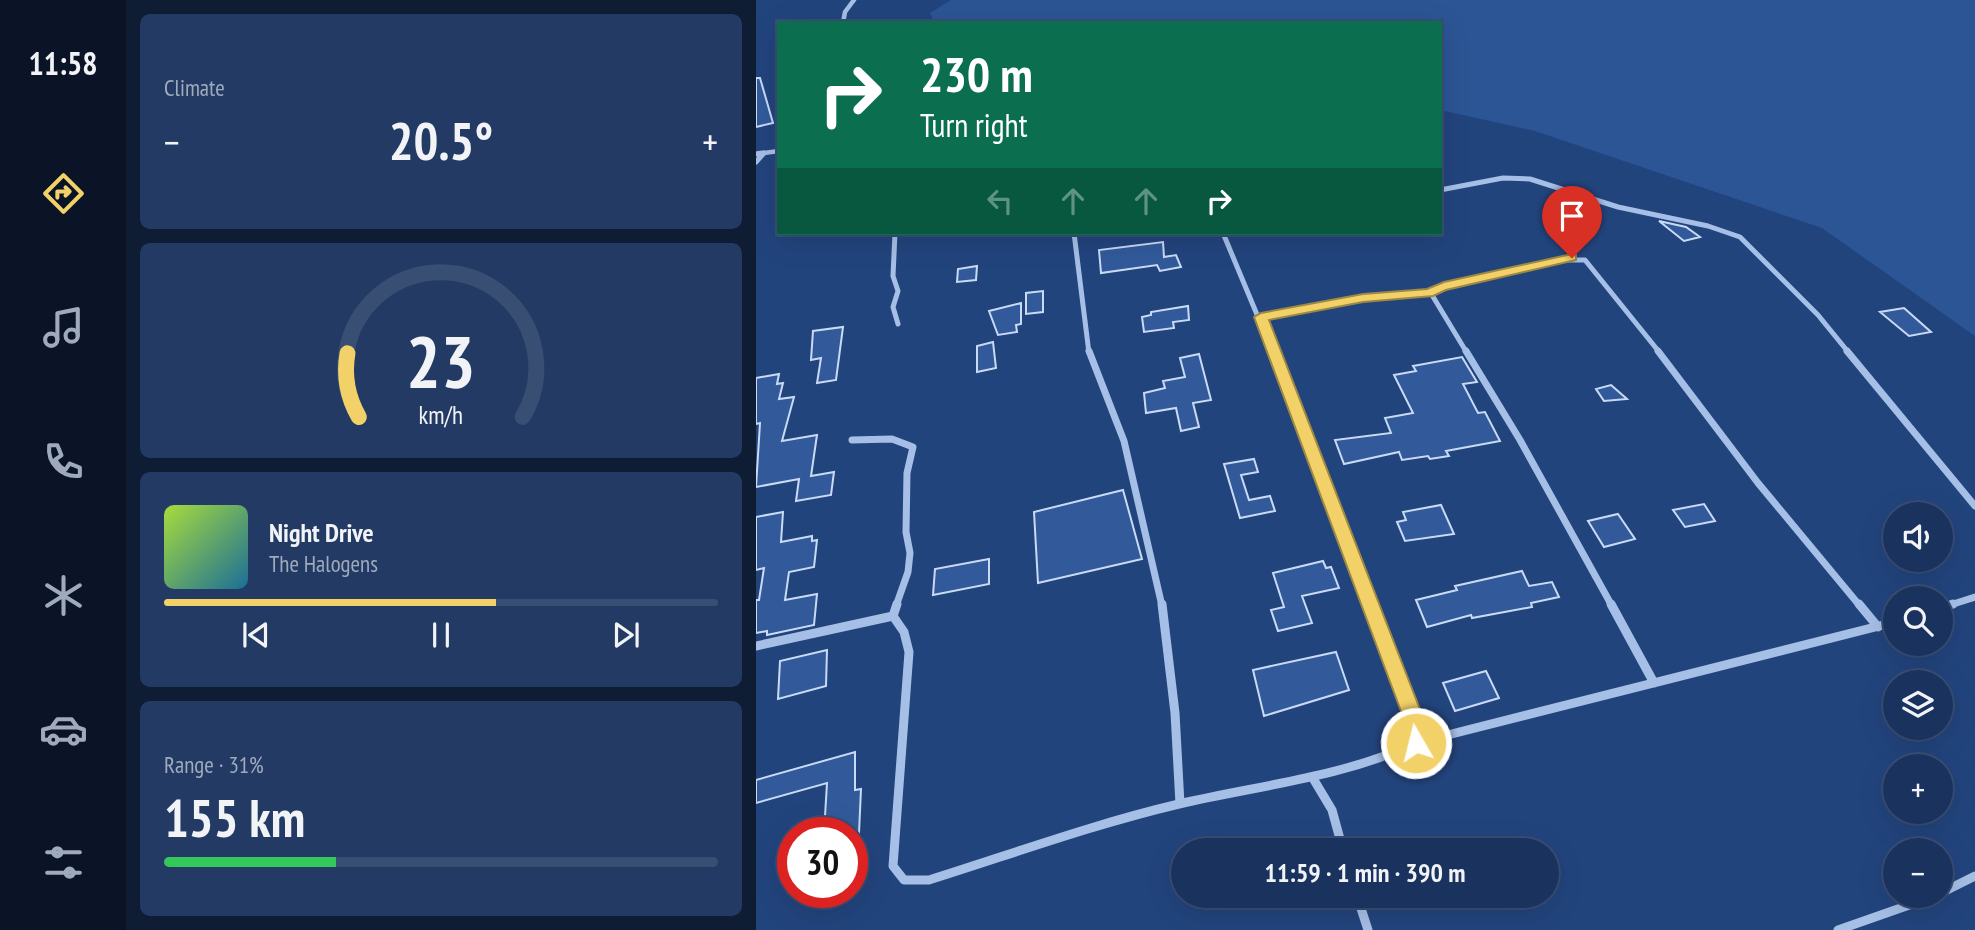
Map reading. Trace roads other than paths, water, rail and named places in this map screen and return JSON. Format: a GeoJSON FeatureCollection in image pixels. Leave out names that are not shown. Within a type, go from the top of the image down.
{"type":"FeatureCollection","features":[{"type":"Feature","properties":{"kind":"street"},"geometry":{"type":"LineString","coordinates":[[844,21],[845,12],[854,0]]}},
{"type":"Feature","properties":{"kind":"street"},"geometry":{"type":"LineString","coordinates":[[756,154],[777,150]]}},
{"type":"Feature","properties":{"kind":"street"},"geometry":{"type":"LineString","coordinates":[[756,162],[764,153]]}},
{"type":"Feature","properties":{"kind":"street"},"geometry":{"type":"LineString","coordinates":[[1442,190],[1503,178],[1530,179],[1618,207],[1709,226],[1740,237],[1818,315],[1975,506]]}},
{"type":"Feature","properties":{"kind":"street"},"geometry":{"type":"LineString","coordinates":[[895,235],[893,276],[898,290],[892,303],[892,315],[898,324]]}},
{"type":"Feature","properties":{"kind":"street"},"geometry":{"type":"LineString","coordinates":[[1074,235],[1090,358],[1124,442],[1161,594],[1175,713],[1180,803]]}},
{"type":"Feature","properties":{"kind":"street"},"geometry":{"type":"LineString","coordinates":[[1224,235],[1261,317],[1418,730],[1416,743]]}},
{"type":"Feature","properties":{"kind":"street"},"geometry":{"type":"LineString","coordinates":[[1261,317],[1363,298],[1433,292],[1434,289],[1559,260],[1585,260],[1665,359],[1758,483],[1878,627]]}},
{"type":"Feature","properties":{"kind":"street"},"geometry":{"type":"LineString","coordinates":[[1433,292],[1520,440],[1654,683]]}},
{"type":"Feature","properties":{"kind":"street"},"geometry":{"type":"LineString","coordinates":[[852,440],[894,440],[908,442],[913,447],[907,473],[906,521],[911,553],[908,572],[892,616]]}},
{"type":"Feature","properties":{"kind":"street"},"geometry":{"type":"LineString","coordinates":[[1953,604],[1975,597]]}},
{"type":"Feature","properties":{"kind":"street"},"geometry":{"type":"LineString","coordinates":[[892,616],[904,632],[909,652],[893,866],[904,880],[929,880],[1180,803],[1314,780],[1385,759],[1416,743],[1883,626]]}},
{"type":"Feature","properties":{"kind":"street"},"geometry":{"type":"LineString","coordinates":[[756,646],[892,616]]}},
{"type":"Feature","properties":{"kind":"street"},"geometry":{"type":"LineString","coordinates":[[1314,780],[1332,810],[1340,838]]}},
{"type":"Feature","properties":{"kind":"street"},"geometry":{"type":"LineString","coordinates":[[1953,887],[1975,876]]}},
{"type":"Feature","properties":{"kind":"street"},"geometry":{"type":"LineString","coordinates":[[1361,908],[1368,930]]}},
{"type":"Feature","properties":{"kind":"street"},"geometry":{"type":"LineString","coordinates":[[1838,930],[1901,908]]}}]}
